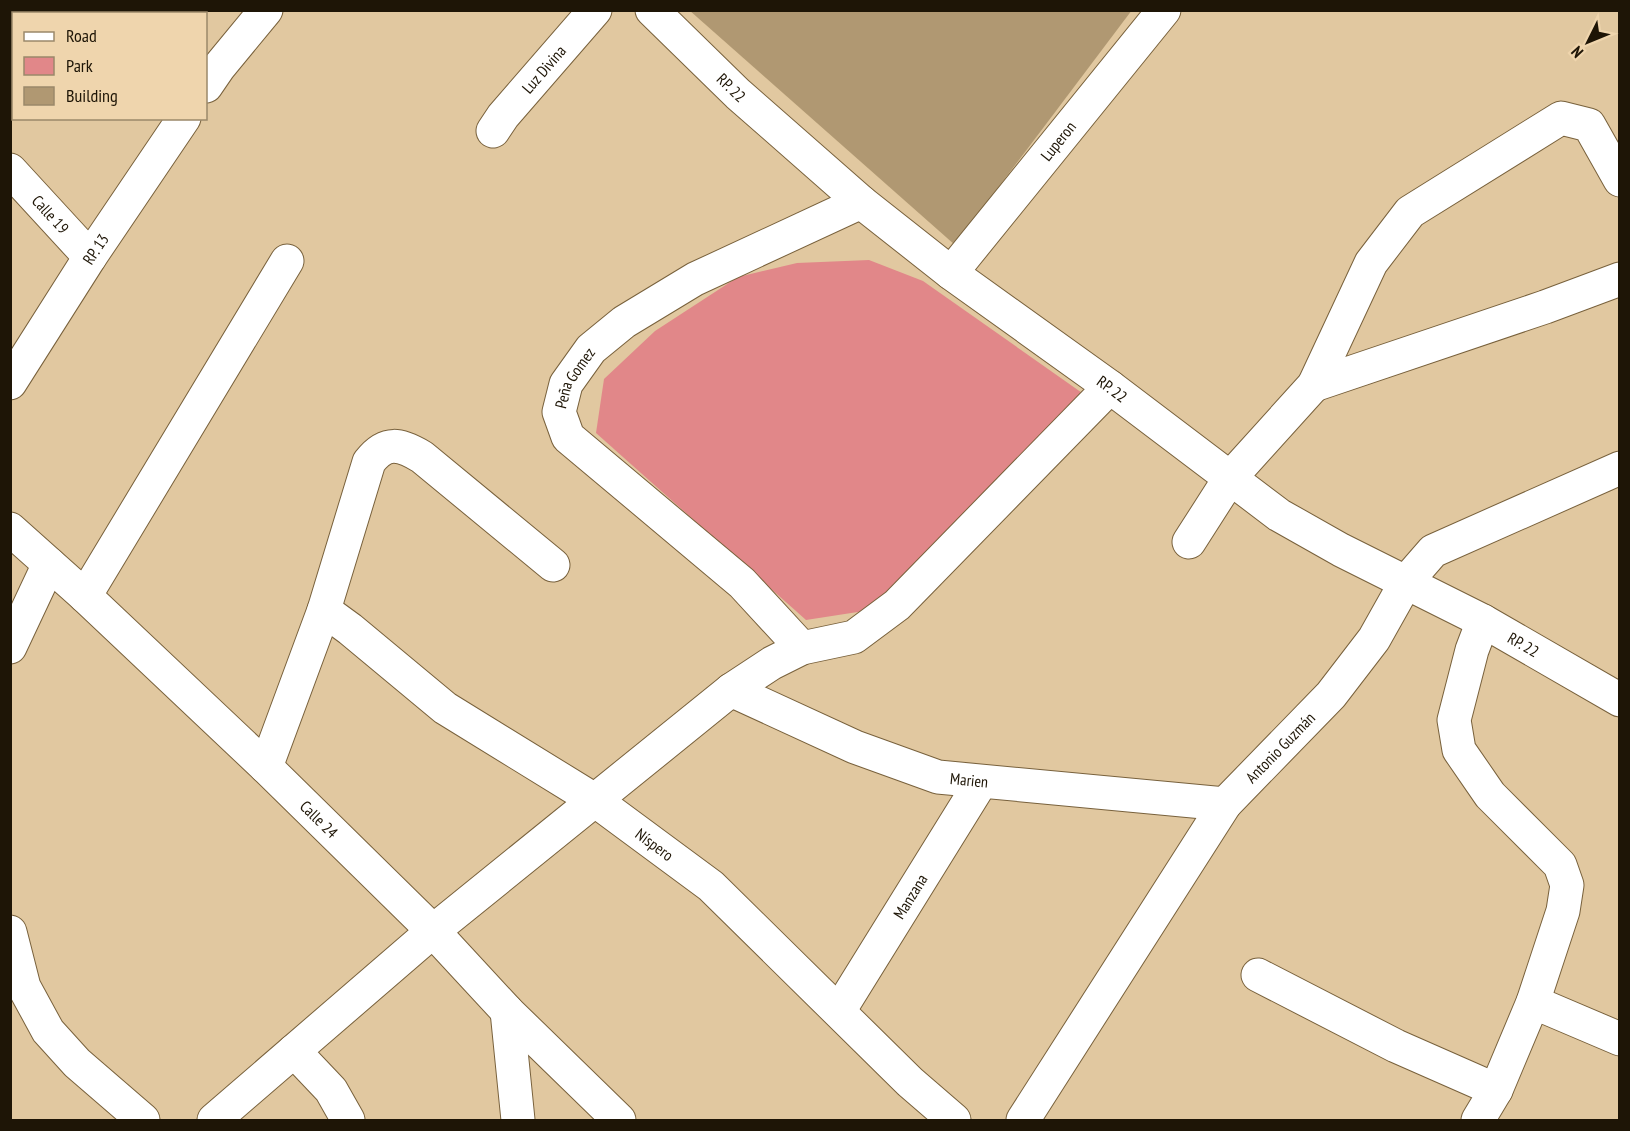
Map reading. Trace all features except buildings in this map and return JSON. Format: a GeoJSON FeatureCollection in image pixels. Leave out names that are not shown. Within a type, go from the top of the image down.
{"type":"FeatureCollection","features":[{"type":"Feature","properties":{"kind":"street"},"geometry":{"type":"LineString","coordinates":[[207,84],[219,66],[266,10]]}},
{"type":"Feature","properties":{"kind":"street","name":"Luz Divina"},"geometry":{"type":"LineString","coordinates":[[492,131],[595,10]]}},
{"type":"Feature","properties":{"kind":"street","name":"RP. 22"},"geometry":{"type":"LineString","coordinates":[[652,10],[738,94],[861,202],[951,273],[1110,387],[1279,515],[1341,550],[1484,621],[1620,700]]}},
{"type":"Feature","properties":{"kind":"street","name":"Luperon"},"geometry":{"type":"LineString","coordinates":[[951,273],[1164,10]]}},
{"type":"Feature","properties":{"kind":"street"},"geometry":{"type":"LineString","coordinates":[[1189,542],[1230,478],[1314,385],[1371,263],[1410,212],[1561,118],[1589,125],[1620,180]]}},
{"type":"Feature","properties":{"kind":"street","name":"RP. 13"},"geometry":{"type":"LineString","coordinates":[[10,383],[90,257],[183,120]]}},
{"type":"Feature","properties":{"kind":"street","name":"Calle 19"},"geometry":{"type":"LineString","coordinates":[[10,170],[90,257]]}},
{"type":"Feature","properties":{"kind":"street","name":"Peña Gomez"},"geometry":{"type":"LineString","coordinates":[[801,648],[742,584],[568,437],[559,412],[566,384],[591,349],[624,322],[695,279],[861,202]]}},
{"type":"Feature","properties":{"kind":"street"},"geometry":{"type":"LineString","coordinates":[[85,596],[287,261]]}},
{"type":"Feature","properties":{"kind":"street"},"geometry":{"type":"LineString","coordinates":[[1314,385],[1545,307],[1620,279]]}},
{"type":"Feature","properties":{"kind":"street"},"geometry":{"type":"LineString","coordinates":[[214,1120],[433,931],[731,690],[772,663],[801,648],[854,637],[897,605],[1110,387]]}},
{"type":"Feature","properties":{"kind":"street"},"geometry":{"type":"LineString","coordinates":[[266,767],[324,610],[369,462],[378,451],[393,445],[408,449],[422,457],[553,565]]}},
{"type":"Feature","properties":{"kind":"street","name":"Antonio Guzmán"},"geometry":{"type":"LineString","coordinates":[[1023,1120],[1226,804],[1331,695],[1374,639],[1406,582],[1433,551],[1620,468]]}},
{"type":"Feature","properties":{"kind":"street","name":"Calle 24"},"geometry":{"type":"LineString","coordinates":[[10,530],[85,596],[266,767],[433,931],[507,1011],[619,1120]]}},
{"type":"Feature","properties":{"kind":"street"},"geometry":{"type":"LineString","coordinates":[[10,647],[49,564]]}},
{"type":"Feature","properties":{"kind":"street","name":"Níspero"},"geometry":{"type":"LineString","coordinates":[[324,610],[445,708],[596,801],[711,886],[910,1082],[954,1120]]}},
{"type":"Feature","properties":{"kind":"street"},"geometry":{"type":"LineString","coordinates":[[1478,1120],[1496,1090],[1533,1002],[1563,911],[1567,885],[1560,865],[1490,795],[1458,750],[1454,720],[1472,650],[1484,621]]}},
{"type":"Feature","properties":{"kind":"street","name":"Marien"},"geometry":{"type":"LineString","coordinates":[[731,690],[855,747],[938,777],[1226,804]]}},
{"type":"Feature","properties":{"kind":"street","name":"Manzana"},"geometry":{"type":"LineString","coordinates":[[839,1011],[981,782]]}},
{"type":"Feature","properties":{"kind":"street"},"geometry":{"type":"LineString","coordinates":[[10,932],[17,1000],[77,1064],[143,1120]]}},
{"type":"Feature","properties":{"kind":"street"},"geometry":{"type":"LineString","coordinates":[[1258,975],[1396,1046],[1496,1090]]}},
{"type":"Feature","properties":{"kind":"street"},"geometry":{"type":"LineString","coordinates":[[1533,1002],[1620,1040]]}},
{"type":"Feature","properties":{"kind":"street"},"geometry":{"type":"LineString","coordinates":[[507,1011],[518,1120]]}},
{"type":"Feature","properties":{"kind":"street"},"geometry":{"type":"LineString","coordinates":[[294,1051],[331,1090],[348,1120]]}},
{"type":"Feature","properties":{"kind":"green space"},"geometry":{"type":"Polygon","coordinates":[[[869,260],[923,281],[1085,395],[877,609],[806,620],[596,433],[604,379],[655,331],[738,277],[797,263],[869,260]]]}}]}
